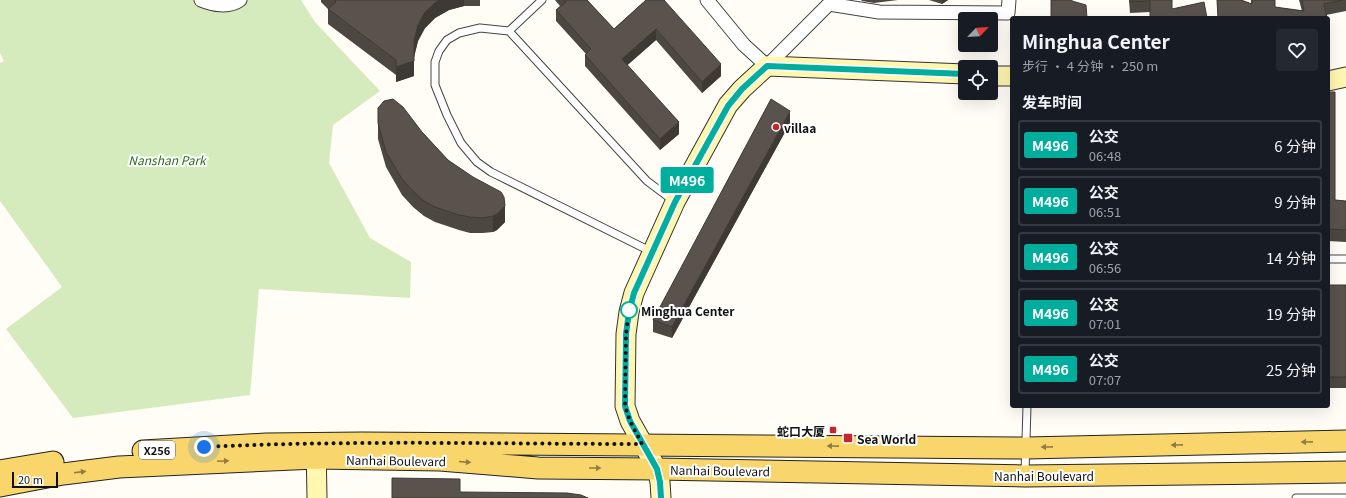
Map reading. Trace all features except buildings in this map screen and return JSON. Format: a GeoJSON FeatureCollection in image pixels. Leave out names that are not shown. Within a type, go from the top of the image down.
{"type":"FeatureCollection","features":[{"type":"Feature","properties":{"kind":"main road","name":"Nanhai Boulevard"},"geometry":{"type":"LineString","coordinates":[[0,486],[63,474],[119,467],[316,451],[642,444],[1026,448],[1346,442]]}},
{"type":"Feature","properties":{"kind":"main road","name":"Nanhai Boulevard"},"geometry":{"type":"LineString","coordinates":[[0,471],[60,460],[118,453],[204,447],[316,451],[538,468],[1025,476],[1346,472]]}},
{"type":"Feature","properties":{"kind":"street"},"geometry":{"type":"LineString","coordinates":[[201,0],[218,6],[236,3],[240,0]]}},
{"type":"Feature","properties":{"kind":"street"},"geometry":{"type":"LineString","coordinates":[[706,0],[744,45],[767,66],[958,74]]}},
{"type":"Feature","properties":{"kind":"street"},"geometry":{"type":"LineString","coordinates":[[661,498],[657,469],[630,421],[625,406],[626,334],[629,312],[634,293],[675,202],[728,106],[742,89],[767,66],[830,2],[879,12],[1008,13],[1010,0]]}},
{"type":"Feature","properties":{"kind":"street"},"geometry":{"type":"LineString","coordinates":[[998,76],[1010,76]]}},
{"type":"Feature","properties":{"kind":"street"},"geometry":{"type":"LineString","coordinates":[[1330,81],[1346,78]]}},
{"type":"Feature","properties":{"kind":"street"},"geometry":{"type":"LineString","coordinates":[[316,451],[317,498]]}},
{"type":"Feature","properties":{"kind":"lane"},"geometry":{"type":"LineString","coordinates":[[509,31],[542,0]]}},
{"type":"Feature","properties":{"kind":"lane"},"geometry":{"type":"LineString","coordinates":[[653,252],[491,172],[477,162],[461,143],[447,115],[435,85],[435,62],[439,51],[447,40],[459,33],[480,28],[509,31],[647,181],[675,202]]}},
{"type":"Feature","properties":{"kind":"lane"},"geometry":{"type":"LineString","coordinates":[[1330,259],[1346,259]]}},
{"type":"Feature","properties":{"kind":"lane"},"geometry":{"type":"LineString","coordinates":[[1025,476],[1027,408]]}},
{"type":"Feature","properties":{"kind":"lane"},"geometry":{"type":"LineString","coordinates":[[1296,498],[1346,498]]}},
{"type":"Feature","properties":{"kind":"green space","name":"Nanshan Park"},"geometry":{"type":"Polygon","coordinates":[[[0,0],[301,0],[315,22],[380,91],[333,125],[329,163],[370,238],[411,262],[410,298],[259,289],[250,395],[73,418],[6,329],[62,287],[0,201],[0,63],[4,61],[0,53],[0,0]]]}},
{"type":"Feature","properties":{"kind":"bus line","name":"M496"},"geometry":{"type":"LineString","coordinates":[[661,498],[657,469],[630,421],[625,406],[626,334],[629,312],[634,293],[675,202],[728,106],[742,89],[767,66],[958,74]]}},
{"type":"Feature","properties":{"kind":"place","name":"villaa"},"geometry":{"type":"Point","coordinates":[776,127]}},
{"type":"Feature","properties":{"kind":"place","name":"Minghua Center"},"geometry":{"type":"Point","coordinates":[629,310]}},
{"type":"Feature","properties":{"kind":"place","name":"蛇口大厦"},"geometry":{"type":"Point","coordinates":[833,430]}},
{"type":"Feature","properties":{"kind":"place","name":"Sea World"},"geometry":{"type":"Point","coordinates":[848,438]}},
{"type":"Feature","properties":{"kind":"route"},"geometry":{"type":"LineString","coordinates":[[204,447],[266,444],[362,443],[642,444],[630,421],[625,406],[626,334],[629,310]]}}]}
